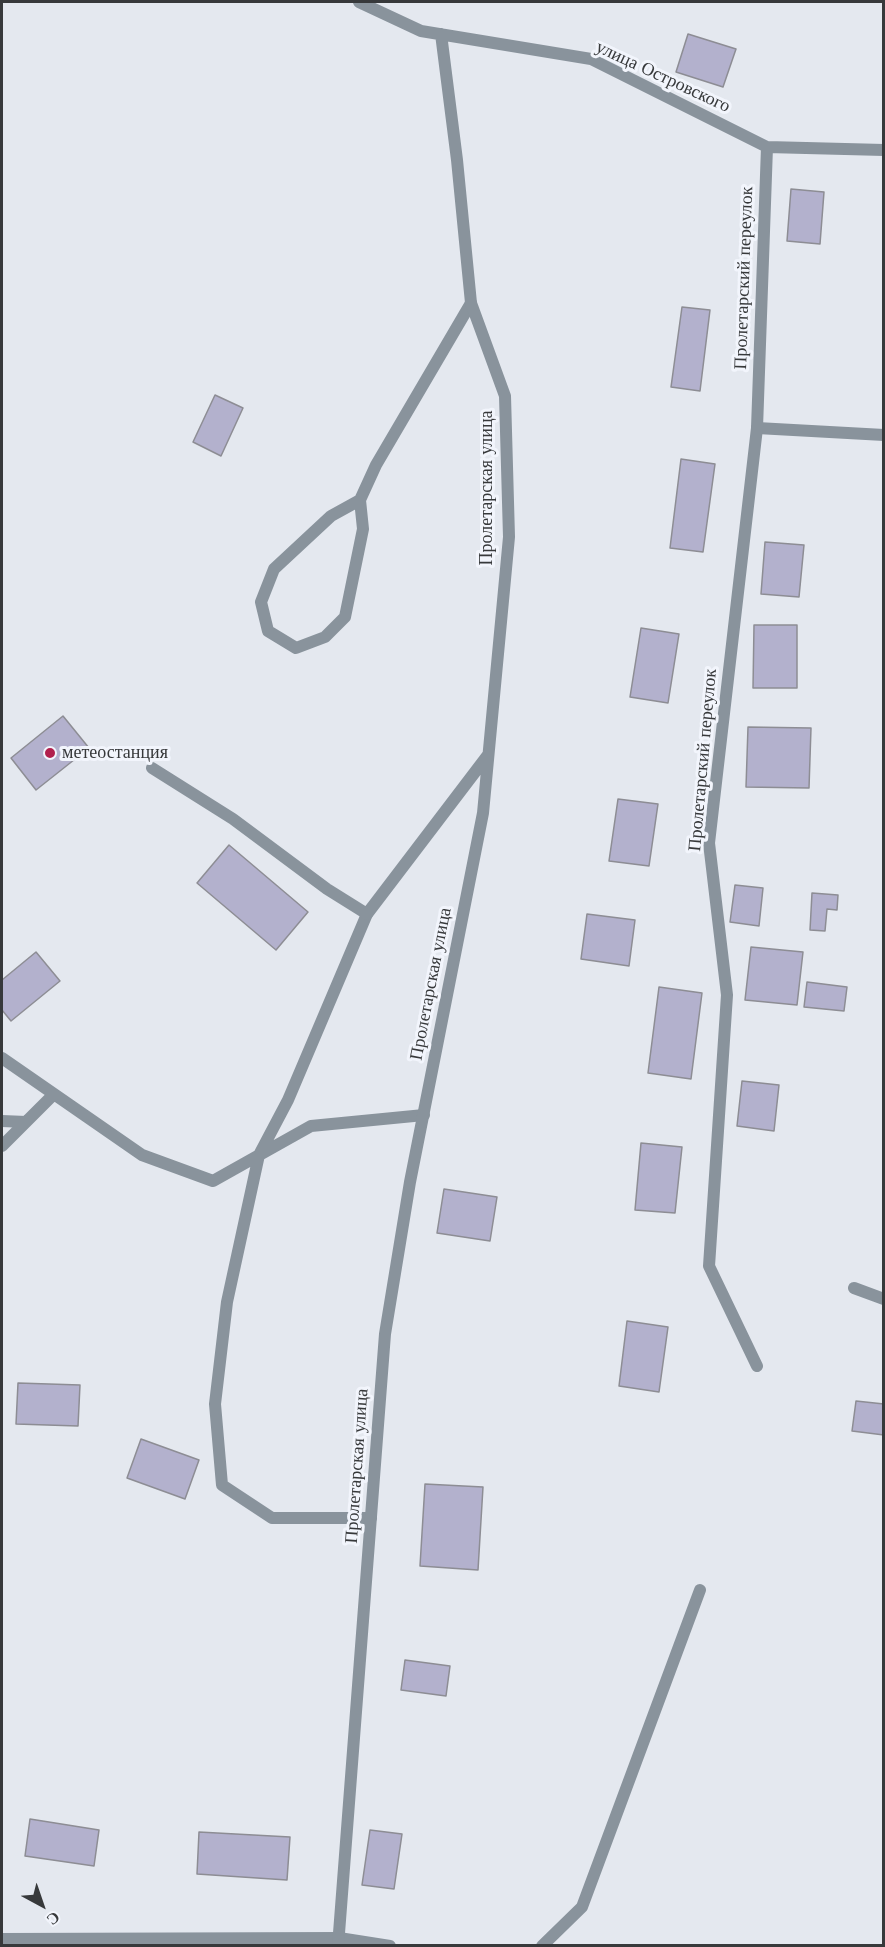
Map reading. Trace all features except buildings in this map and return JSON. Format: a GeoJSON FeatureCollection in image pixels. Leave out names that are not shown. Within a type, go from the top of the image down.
{"type":"FeatureCollection","features":[{"type":"Feature","properties":{"kind":"street","name":"улица Островского"},"geometry":{"type":"LineString","coordinates":[[359,2],[422,31],[591,59],[767,147],[884,150]]}},
{"type":"Feature","properties":{"kind":"street","name":"Пролетарская улица"},"geometry":{"type":"LineString","coordinates":[[339,1942],[385,1334],[424,1115],[483,813],[509,537],[505,396],[471,303],[457,160],[441,34]]}},
{"type":"Feature","properties":{"kind":"street","name":"Пролетарский переулок"},"geometry":{"type":"LineString","coordinates":[[757,1366],[709,1266],[727,995],[709,843],[757,428],[767,147]]}},
{"type":"Feature","properties":{"kind":"street"},"geometry":{"type":"LineString","coordinates":[[360,500],[331,516],[274,569],[261,602],[268,631],[296,648],[325,637],[345,616],[363,529],[360,500],[376,465],[471,303]]}},
{"type":"Feature","properties":{"kind":"street"},"geometry":{"type":"LineString","coordinates":[[757,428],[884,435]]}},
{"type":"Feature","properties":{"kind":"street"},"geometry":{"type":"LineString","coordinates":[[371,1518],[272,1518],[222,1485],[215,1404],[227,1302],[259,1155],[288,1100],[367,914],[489,754]]}},
{"type":"Feature","properties":{"kind":"street"},"geometry":{"type":"LineString","coordinates":[[152,768],[233,819],[327,889],[367,914]]}},
{"type":"Feature","properties":{"kind":"street"},"geometry":{"type":"LineString","coordinates":[[2,1058],[142,1155],[213,1181],[311,1126],[424,1115]]}},
{"type":"Feature","properties":{"kind":"street"},"geometry":{"type":"LineString","coordinates":[[2,1146],[54,1094]]}},
{"type":"Feature","properties":{"kind":"street"},"geometry":{"type":"LineString","coordinates":[[2,1121],[26,1122]]}},
{"type":"Feature","properties":{"kind":"street"},"geometry":{"type":"LineString","coordinates":[[854,1288],[884,1299]]}},
{"type":"Feature","properties":{"kind":"street"},"geometry":{"type":"LineString","coordinates":[[542,1946],[582,1907],[700,1590]]}},
{"type":"Feature","properties":{"kind":"street"},"geometry":{"type":"LineString","coordinates":[[2,1939],[339,1942],[390,1946]]}},
{"type":"Feature","properties":{"kind":"place","name":"метеостанция"},"geometry":{"type":"Point","coordinates":[50,753]}}]}
